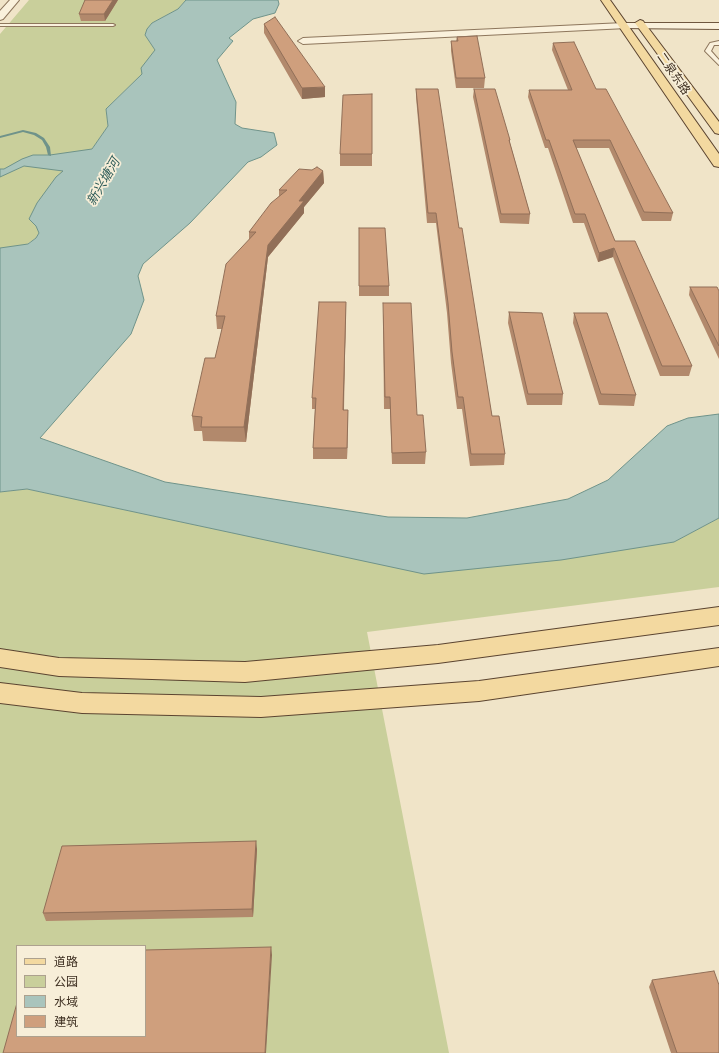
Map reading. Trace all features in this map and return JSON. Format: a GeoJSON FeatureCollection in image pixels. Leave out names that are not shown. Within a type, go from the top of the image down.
{"type":"FeatureCollection","features":[{"type":"Feature","properties":{"kind":"main road","name":"二泉东路"},"geometry":{"type":"LineString","coordinates":[[605,0],[719,163]]}},
{"type":"Feature","properties":{"kind":"main road","name":"二泉东路"},"geometry":{"type":"LineString","coordinates":[[634,16],[719,130]]}},
{"type":"Feature","properties":{"kind":"main road"},"geometry":{"type":"LineString","coordinates":[[0,658],[59,667],[245,672],[438,654],[719,616]]}},
{"type":"Feature","properties":{"kind":"main road"},"geometry":{"type":"LineString","coordinates":[[0,693],[82,703],[261,707],[479,691],[719,657]]}},
{"type":"Feature","properties":{"kind":"street"},"geometry":{"type":"LineString","coordinates":[[0,18],[15,0]]}},
{"type":"Feature","properties":{"kind":"street"},"geometry":{"type":"LineString","coordinates":[[303,41],[624,26],[719,26]]}},
{"type":"Feature","properties":{"kind":"lane"},"geometry":{"type":"LineString","coordinates":[[0,25],[112,25]]}},
{"type":"Feature","properties":{"kind":"lane"},"geometry":{"type":"LineString","coordinates":[[719,43],[712,44],[708,51],[719,63]]}},
{"type":"Feature","properties":{"kind":"green space"},"geometry":{"type":"Polygon","coordinates":[[[29,0],[186,0],[178,9],[152,23],[145,35],[155,50],[142,74],[106,109],[108,126],[36,238],[0,263],[0,34],[29,0]]]}},
{"type":"Feature","properties":{"kind":"green space"},"geometry":{"type":"Polygon","coordinates":[[[27,489],[263,539],[674,542],[719,518],[719,587],[367,632],[449,1053],[0,1053],[0,492],[27,489]]]}},
{"type":"Feature","properties":{"kind":"water","name":"新兴塘河"},"geometry":{"type":"Polygon","coordinates":[[[186,0],[278,0],[279,4],[275,13],[253,19],[229,38],[233,41],[217,60],[236,102],[235,124],[242,128],[274,133],[277,145],[261,157],[248,162],[190,223],[143,264],[138,276],[144,300],[131,334],[40,438],[165,482],[388,517],[467,518],[568,499],[608,480],[667,426],[688,418],[719,414],[719,518],[674,542],[561,560],[424,574],[27,489],[0,492],[0,248],[28,244],[36,238],[39,233],[36,226],[29,219],[37,203],[56,177],[63,171],[24,166],[0,177],[0,169],[4,169],[33,155],[50,155],[92,149],[108,126],[106,109],[142,74],[141,68],[155,50],[145,35],[147,29],[152,23],[178,9],[186,0]]]}},
{"type":"Feature","properties":{"kind":"building"},"geometry":{"type":"Polygon","coordinates":[[[85,0],[113,0],[104,14],[79,14],[85,0]]]}},
{"type":"Feature","properties":{"kind":"building"},"geometry":{"type":"Polygon","coordinates":[[[275,17],[325,87],[302,88],[264,24],[275,17]]]}},
{"type":"Feature","properties":{"kind":"building"},"geometry":{"type":"Polygon","coordinates":[[[477,36],[485,78],[456,78],[451,41],[458,41],[457,37],[477,36]]]}},
{"type":"Feature","properties":{"kind":"building"},"geometry":{"type":"Polygon","coordinates":[[[574,42],[596,89],[606,89],[673,213],[644,212],[610,140],[573,140],[615,241],[635,241],[692,366],[662,366],[614,248],[599,253],[585,214],[575,214],[549,140],[546,140],[529,90],[572,90],[553,43],[574,42]]]}},
{"type":"Feature","properties":{"kind":"building"},"geometry":{"type":"Polygon","coordinates":[[[416,89],[438,89],[459,228],[462,228],[492,416],[499,416],[505,454],[471,454],[463,397],[458,397],[452,352],[448,303],[436,213],[428,213],[416,89]]]}},
{"type":"Feature","properties":{"kind":"building"},"geometry":{"type":"Polygon","coordinates":[[[474,89],[495,89],[530,214],[501,214],[474,89]]]}},
{"type":"Feature","properties":{"kind":"building"},"geometry":{"type":"Polygon","coordinates":[[[372,94],[372,154],[340,154],[343,95],[372,94]]]}},
{"type":"Feature","properties":{"kind":"building"},"geometry":{"type":"Polygon","coordinates":[[[317,167],[323,171],[299,201],[304,201],[268,245],[244,427],[201,427],[202,417],[192,416],[205,358],[215,358],[225,316],[216,316],[226,264],[256,232],[249,232],[271,203],[287,190],[279,190],[299,169],[312,170],[317,167]]]}},
{"type":"Feature","properties":{"kind":"building"},"geometry":{"type":"Polygon","coordinates":[[[359,228],[385,228],[389,286],[359,286],[359,228]]]}},
{"type":"Feature","properties":{"kind":"building"},"geometry":{"type":"Polygon","coordinates":[[[690,287],[717,287],[719,291],[719,346],[690,287]]]}},
{"type":"Feature","properties":{"kind":"building"},"geometry":{"type":"Polygon","coordinates":[[[319,302],[346,302],[343,410],[348,410],[347,448],[313,448],[316,398],[312,398],[319,302]]]}},
{"type":"Feature","properties":{"kind":"building"},"geometry":{"type":"Polygon","coordinates":[[[383,303],[411,303],[417,415],[423,415],[426,452],[392,453],[390,397],[385,397],[383,303]]]}},
{"type":"Feature","properties":{"kind":"building"},"geometry":{"type":"Polygon","coordinates":[[[509,312],[542,313],[563,394],[528,394],[509,312]]]}},
{"type":"Feature","properties":{"kind":"building"},"geometry":{"type":"Polygon","coordinates":[[[574,313],[607,313],[636,395],[601,394],[574,313]]]}},
{"type":"Feature","properties":{"kind":"building"},"geometry":{"type":"Polygon","coordinates":[[[256,841],[252,909],[43,913],[62,846],[256,841]]]}},
{"type":"Feature","properties":{"kind":"building"},"geometry":{"type":"Polygon","coordinates":[[[271,947],[265,1053],[3,1053],[16,1007],[16,1037],[146,1037],[146,950],[271,947]]]}},
{"type":"Feature","properties":{"kind":"building"},"geometry":{"type":"Polygon","coordinates":[[[714,971],[719,985],[719,1053],[677,1053],[652,980],[714,971]]]}},
{"type":"Feature","properties":{"kind":"waterway"},"geometry":{"type":"LineString","coordinates":[[0,137],[23,131],[35,134],[43,139],[48,147],[50,155]]}}]}
